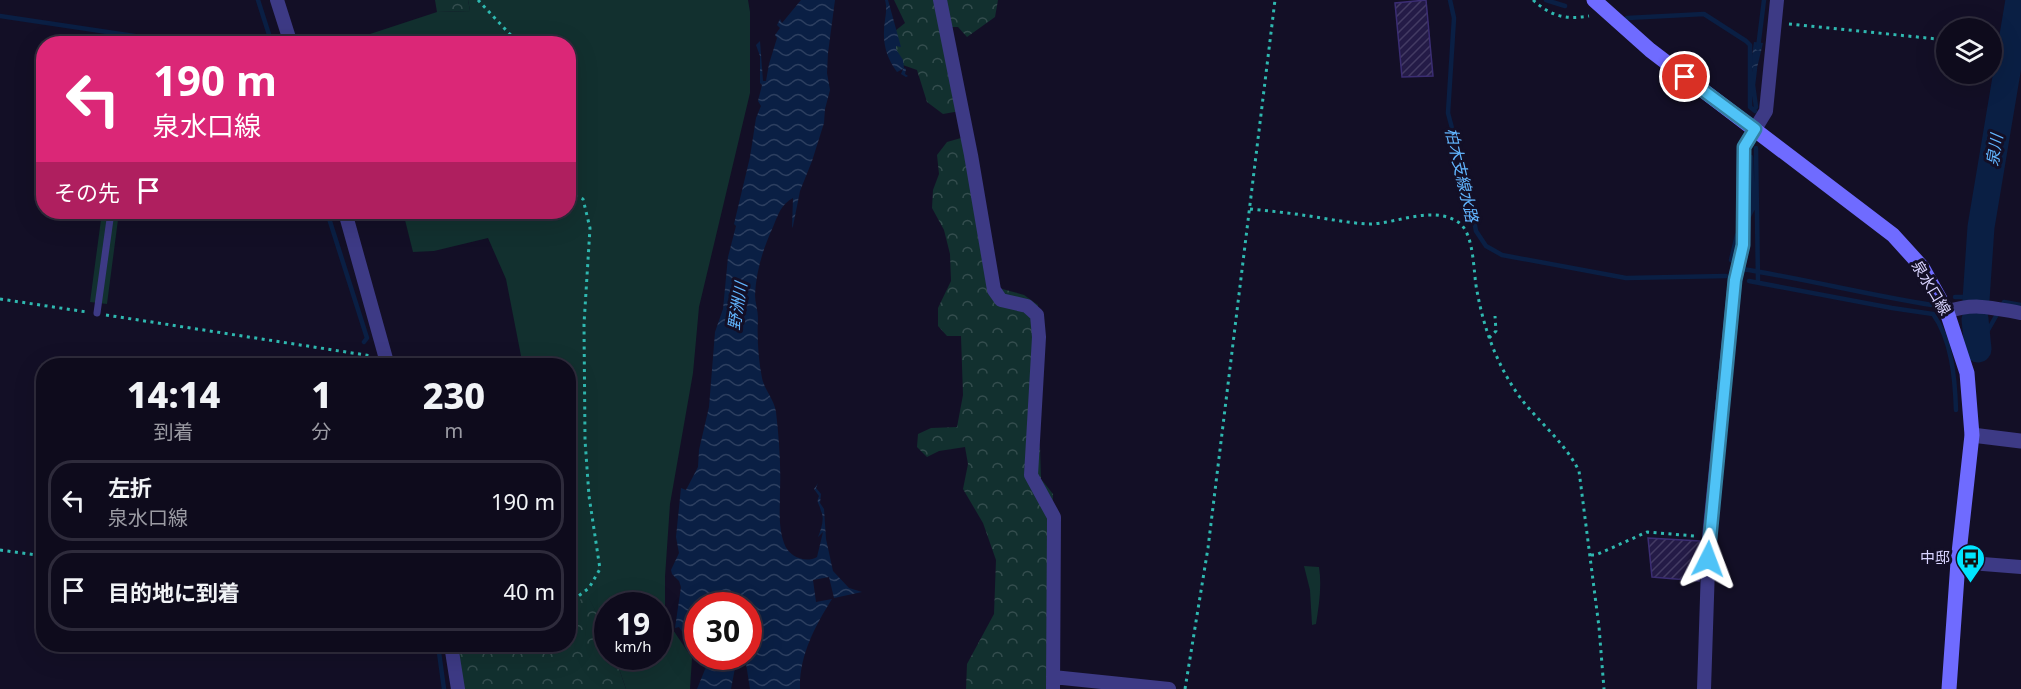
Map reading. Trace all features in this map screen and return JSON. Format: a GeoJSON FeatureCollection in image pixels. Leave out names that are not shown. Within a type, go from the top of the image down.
{"type":"FeatureCollection","features":[{"type":"Feature","properties":{"kind":"main road","name":"泉水口線"},"geometry":{"type":"LineString","coordinates":[[1594,0],[1650,50],[1893,235],[1922,267],[1947,312],[1967,373],[1972,435],[1958,562],[1949,689]]}},
{"type":"Feature","properties":{"kind":"street"},"geometry":{"type":"LineString","coordinates":[[277,0],[288,36]]}},
{"type":"Feature","properties":{"kind":"street"},"geometry":{"type":"LineString","coordinates":[[940,0],[971,155],[994,290],[1000,300],[1027,306],[1037,315],[1039,337],[1031,476],[1054,517],[1053,683],[1169,689]]}},
{"type":"Feature","properties":{"kind":"street"},"geometry":{"type":"LineString","coordinates":[[1704,689],[1709,537],[1735,280],[1743,245],[1744,147],[1766,111],[1778,0]]}},
{"type":"Feature","properties":{"kind":"street"},"geometry":{"type":"LineString","coordinates":[[347,219],[386,358]]}},
{"type":"Feature","properties":{"kind":"street"},"geometry":{"type":"LineString","coordinates":[[1947,312],[1962,306],[1981,306],[2021,313]]}},
{"type":"Feature","properties":{"kind":"street"},"geometry":{"type":"LineString","coordinates":[[1972,435],[2021,441]]}},
{"type":"Feature","properties":{"kind":"street"},"geometry":{"type":"LineString","coordinates":[[1958,562],[2021,567]]}},
{"type":"Feature","properties":{"kind":"street"},"geometry":{"type":"LineString","coordinates":[[452,652],[458,689]]}},
{"type":"Feature","properties":{"kind":"lane"},"geometry":{"type":"LineString","coordinates":[[97,314],[110,219]]}},
{"type":"Feature","properties":{"kind":"path"},"geometry":{"type":"LineString","coordinates":[[478,0],[512,36]]}},
{"type":"Feature","properties":{"kind":"path"},"geometry":{"type":"LineString","coordinates":[[1185,689],[1208,548],[1275,0]]}},
{"type":"Feature","properties":{"kind":"path"},"geometry":{"type":"LineString","coordinates":[[1533,0],[1548,13],[1557,16],[1586,17],[1606,12]]}},
{"type":"Feature","properties":{"kind":"path"},"geometry":{"type":"LineString","coordinates":[[1775,23],[1936,39]]}},
{"type":"Feature","properties":{"kind":"path"},"geometry":{"type":"LineString","coordinates":[[2002,46],[2006,46]]}},
{"type":"Feature","properties":{"kind":"path"},"geometry":{"type":"LineString","coordinates":[[576,194],[583,198],[590,228],[584,324],[585,440],[589,496],[600,569],[589,588],[576,598]]}},
{"type":"Feature","properties":{"kind":"path"},"geometry":{"type":"LineString","coordinates":[[1250,209],[1368,224],[1430,216],[1447,218],[1459,223],[1467,233],[1477,292],[1495,354],[1508,379],[1523,400],[1571,455],[1579,471],[1591,555],[1604,689]]}},
{"type":"Feature","properties":{"kind":"path"},"geometry":{"type":"LineString","coordinates":[[0,298],[363,358]]}},
{"type":"Feature","properties":{"kind":"path"},"geometry":{"type":"LineString","coordinates":[[1490,338],[1496,331],[1495,316]]}},
{"type":"Feature","properties":{"kind":"path"},"geometry":{"type":"LineString","coordinates":[[1591,555],[1647,532],[1709,537]]}},
{"type":"Feature","properties":{"kind":"path"},"geometry":{"type":"LineString","coordinates":[[0,550],[36,555]]}},
{"type":"Feature","properties":{"kind":"green space"},"geometry":{"type":"Polygon","coordinates":[[[435,0],[468,0],[470,11],[437,12],[435,0]]]}},
{"type":"Feature","properties":{"kind":"green space"},"geometry":{"type":"Polygon","coordinates":[[[468,0],[748,0],[750,93],[699,307],[693,373],[670,504],[665,592],[594,592],[594,609],[587,595],[576,605],[576,358],[521,358],[506,279],[488,238],[434,251],[413,252],[405,219],[576,219],[576,36],[370,36],[370,34],[437,12],[470,11],[468,0]]]}},
{"type":"Feature","properties":{"kind":"green space"},"geometry":{"type":"Polygon","coordinates":[[[894,0],[998,0],[995,17],[967,37],[958,27],[952,27],[960,111],[943,114],[927,102],[917,70],[900,64],[890,35],[905,23],[894,0]]]}},
{"type":"Feature","properties":{"kind":"green space"},"geometry":{"type":"Polygon","coordinates":[[[961,138],[995,287],[1024,295],[1038,305],[1033,441],[1040,446],[1041,479],[1053,494],[1050,555],[1058,689],[966,689],[967,664],[994,614],[996,560],[983,523],[963,489],[968,464],[965,447],[939,451],[927,457],[917,447],[918,434],[931,428],[957,427],[963,395],[961,336],[947,336],[938,326],[938,308],[951,281],[950,254],[944,230],[932,208],[933,190],[939,174],[937,155],[947,142],[961,138]]]}},
{"type":"Feature","properties":{"kind":"green space"},"geometry":{"type":"Polygon","coordinates":[[[101,219],[118,219],[107,304],[90,302],[101,219]]]}},
{"type":"Feature","properties":{"kind":"green space"},"geometry":{"type":"Polygon","coordinates":[[[1304,566],[1319,567],[1319,603],[1316,624],[1312,625],[1310,590],[1304,566]]]}},
{"type":"Feature","properties":{"kind":"green space"},"geometry":{"type":"Polygon","coordinates":[[[587,594],[594,608],[594,670],[619,670],[626,689],[464,689],[457,652],[576,652],[576,603],[587,594]]]}},
{"type":"Feature","properties":{"kind":"green space"},"geometry":{"type":"Polygon","coordinates":[[[672,628],[684,646],[684,670],[691,670],[690,689],[626,689],[619,670],[672,670],[672,628]]]}},
{"type":"Feature","properties":{"kind":"water","name":"野洲川"},"geometry":{"type":"Polygon","coordinates":[[[801,0],[835,0],[828,53],[827,73],[830,90],[824,123],[800,191],[793,226],[792,228],[793,198],[780,210],[766,244],[757,277],[755,295],[763,382],[776,412],[780,461],[780,523],[784,543],[789,552],[798,558],[807,560],[817,557],[823,532],[818,537],[823,517],[818,502],[819,496],[814,489],[818,483],[816,488],[821,494],[820,503],[824,509],[826,539],[833,571],[849,588],[862,592],[834,598],[829,577],[813,580],[816,602],[832,599],[805,653],[800,689],[750,689],[747,670],[762,670],[762,592],[684,592],[684,634],[679,627],[675,628],[681,587],[671,570],[679,553],[676,537],[681,488],[686,490],[698,467],[699,450],[709,407],[715,332],[723,309],[728,257],[750,157],[756,118],[761,106],[758,101],[762,85],[760,83],[760,56],[756,45],[760,41],[763,81],[766,81],[777,38],[775,35],[780,28],[777,25],[780,19],[782,23],[801,0]]]}},
{"type":"Feature","properties":{"kind":"water"},"geometry":{"type":"Polygon","coordinates":[[[885,0],[888,0],[901,47],[896,46],[896,49],[903,60],[905,74],[908,76],[906,77],[901,74],[903,69],[897,72],[885,48],[885,0]]]}},
{"type":"Feature","properties":{"kind":"water"},"geometry":{"type":"Polygon","coordinates":[[[1754,42],[1763,43],[1756,72],[1753,72],[1751,63],[1754,42]]]}},
{"type":"Feature","properties":{"kind":"water"},"geometry":{"type":"Polygon","coordinates":[[[705,670],[735,670],[731,689],[697,689],[705,670]]]}},
{"type":"Feature","properties":{"kind":"building"},"geometry":{"type":"Polygon","coordinates":[[[1426,0],[1433,76],[1402,77],[1395,3],[1426,0]]]}},
{"type":"Feature","properties":{"kind":"building"},"geometry":{"type":"Polygon","coordinates":[[[1648,538],[1700,541],[1699,581],[1652,577],[1648,538]]]}},
{"type":"Feature","properties":{"kind":"waterway"},"geometry":{"type":"LineString","coordinates":[[258,0],[269,36]]}},
{"type":"Feature","properties":{"kind":"waterway","name":"柏木支線水路"},"geometry":{"type":"LineString","coordinates":[[1450,0],[1454,18],[1448,113],[1467,185],[1476,231],[1486,246],[1502,255],[1626,278],[1726,276]]}},
{"type":"Feature","properties":{"kind":"waterway"},"geometry":{"type":"LineString","coordinates":[[1546,0],[1565,6]]}},
{"type":"Feature","properties":{"kind":"waterway"},"geometry":{"type":"LineString","coordinates":[[1758,48],[1764,0]]}},
{"type":"Feature","properties":{"kind":"waterway","name":"泉川"},"geometry":{"type":"LineString","coordinates":[[1976,300],[1981,227],[2019,0]]}},
{"type":"Feature","properties":{"kind":"waterway"},"geometry":{"type":"LineString","coordinates":[[1627,18],[1704,14],[1746,41],[1750,45],[1750,107],[1755,111]]}},
{"type":"Feature","properties":{"kind":"waterway"},"geometry":{"type":"LineString","coordinates":[[0,16],[134,36]]}},
{"type":"Feature","properties":{"kind":"waterway"},"geometry":{"type":"LineString","coordinates":[[1755,68],[1753,85],[1756,107]]}},
{"type":"Feature","properties":{"kind":"waterway"},"geometry":{"type":"LineString","coordinates":[[1756,148],[1758,282]]}},
{"type":"Feature","properties":{"kind":"waterway"},"geometry":{"type":"LineString","coordinates":[[1748,218],[1753,208],[1751,157]]}},
{"type":"Feature","properties":{"kind":"waterway"},"geometry":{"type":"LineString","coordinates":[[329,219],[367,338],[364,342]]}},
{"type":"Feature","properties":{"kind":"waterway"},"geometry":{"type":"LineString","coordinates":[[1731,260],[1737,235]]}},
{"type":"Feature","properties":{"kind":"waterway"},"geometry":{"type":"LineString","coordinates":[[1742,269],[1932,305]]}},
{"type":"Feature","properties":{"kind":"waterway","name":"柏木支線水路"},"geometry":{"type":"LineString","coordinates":[[1749,281],[1933,314],[1948,348],[1956,410]]}},
{"type":"Feature","properties":{"kind":"waterway"},"geometry":{"type":"LineString","coordinates":[[1955,297],[1976,297]]}},
{"type":"Feature","properties":{"kind":"waterway","name":"柏木支線水路"},"geometry":{"type":"LineString","coordinates":[[1973,340],[1983,339],[2004,302],[2021,305]]}},
{"type":"Feature","properties":{"kind":"waterway","name":"泉川"},"geometry":{"type":"LineString","coordinates":[[1975,319],[1978,349]]}},
{"type":"Feature","properties":{"kind":"waterway"},"geometry":{"type":"LineString","coordinates":[[439,652],[444,689]]}},
{"type":"Feature","properties":{"kind":"place","name":"中邸"},"geometry":{"type":"Point","coordinates":[1971,584]}},
{"type":"Feature","properties":{"kind":"route"},"geometry":{"type":"LineString","coordinates":[[1685,77],[1755,129],[1744,147],[1743,245],[1735,280],[1708,559]]}}]}
